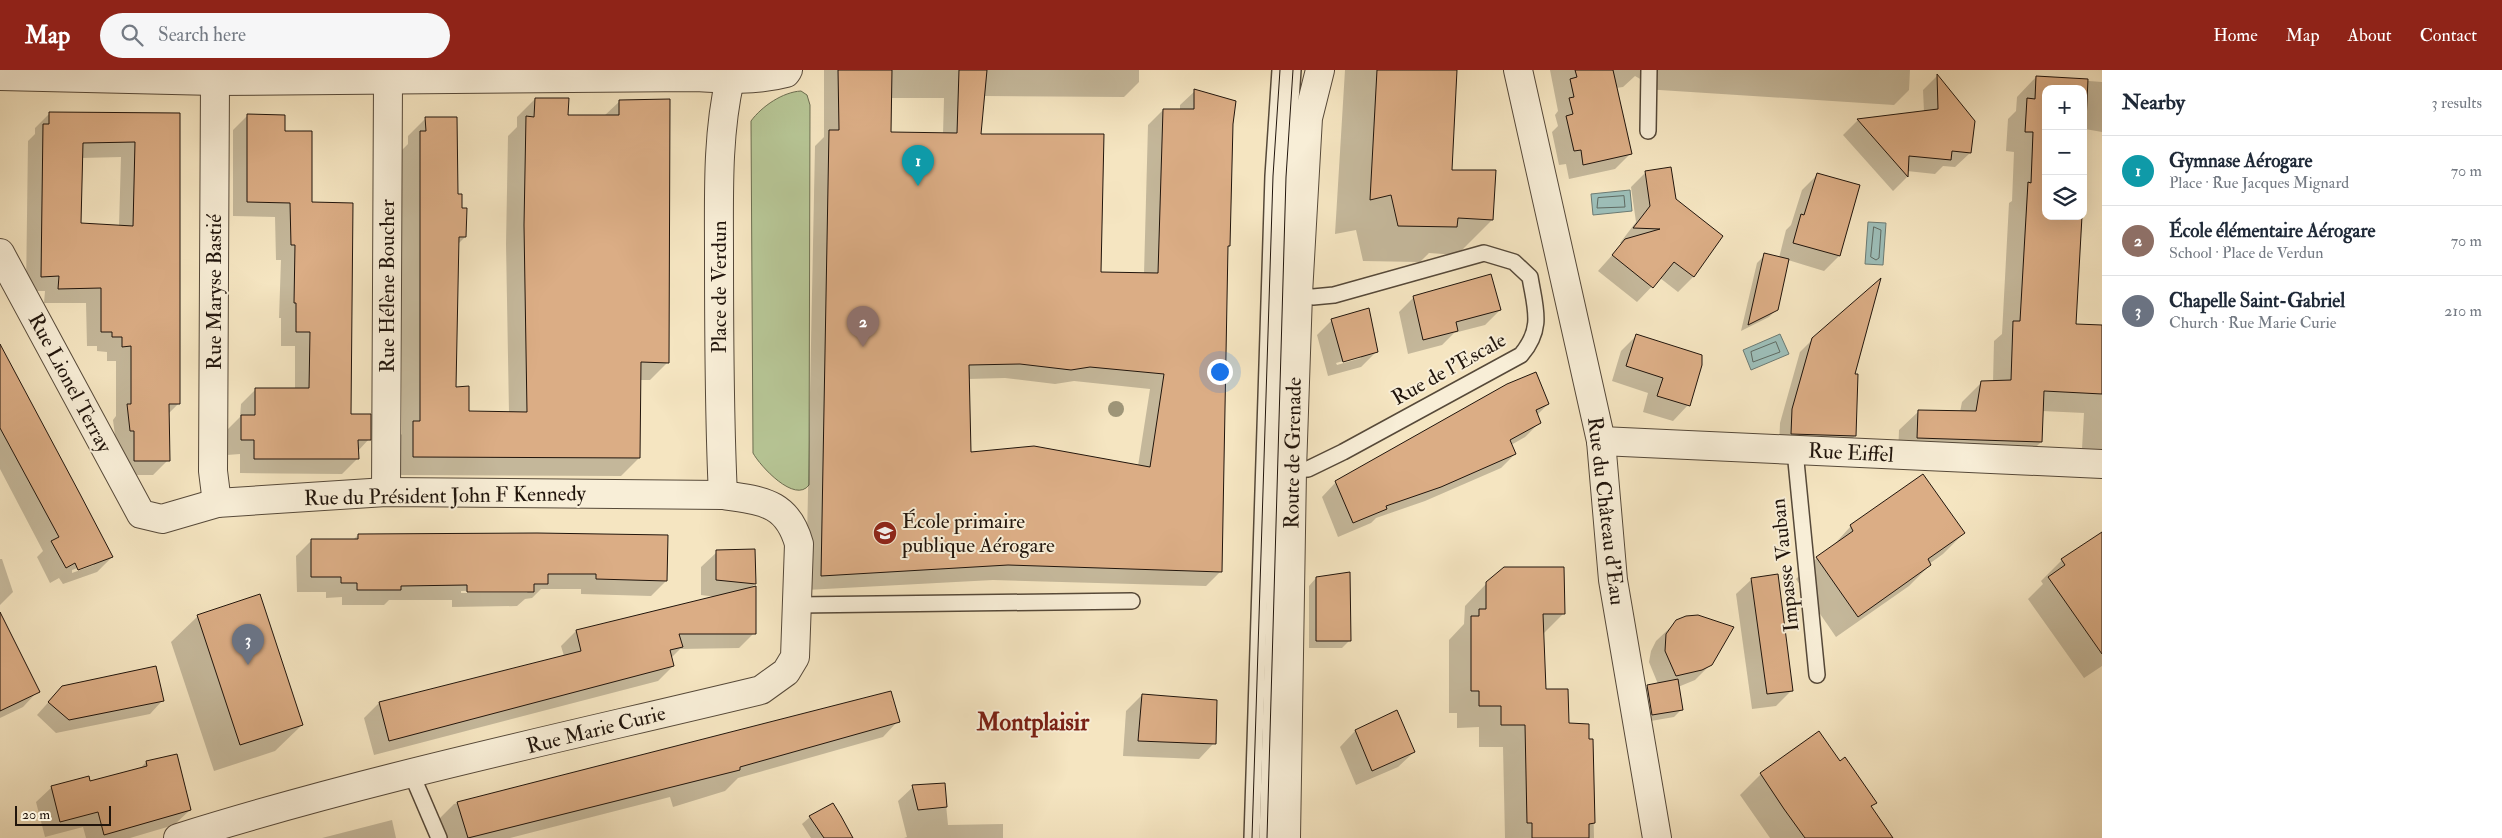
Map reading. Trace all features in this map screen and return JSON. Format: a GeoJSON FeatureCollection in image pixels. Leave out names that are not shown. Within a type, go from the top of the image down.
{"type":"FeatureCollection","features":[{"type":"Feature","properties":{"kind":"street"},"geometry":{"type":"LineString","coordinates":[[0,76],[215,81],[696,77],[730,79],[769,77],[786,73],[788,70]]}},
{"type":"Feature","properties":{"kind":"street","name":"Route de Grenade"},"geometry":{"type":"LineString","coordinates":[[1286,838],[1292,470],[1298,294],[1308,118],[1320,70]]}},
{"type":"Feature","properties":{"kind":"street","name":"Rue du Château d'Eau"},"geometry":{"type":"LineString","coordinates":[[1518,70],[1600,441],[1612,580],[1657,838]]}},
{"type":"Feature","properties":{"kind":"street","name":"Place de Verdun"},"geometry":{"type":"LineString","coordinates":[[722,495],[719,407],[719,177],[724,102],[730,79]]}},
{"type":"Feature","properties":{"kind":"street","name":"Rue Maryse Bastié"},"geometry":{"type":"LineString","coordinates":[[215,81],[213,471],[217,503]]}},
{"type":"Feature","properties":{"kind":"street","name":"Rue Hélène Boucher"},"geometry":{"type":"LineString","coordinates":[[386,492],[388,81]]}},
{"type":"Feature","properties":{"kind":"street","name":"Rue Lionel Terray"},"geometry":{"type":"LineString","coordinates":[[0,253],[141,514]]}},
{"type":"Feature","properties":{"kind":"street","name":"Rue Eiffel"},"geometry":{"type":"LineString","coordinates":[[1600,441],[2102,464]]}},
{"type":"Feature","properties":{"kind":"street","name":"Rue du Président John F Kennedy"},"geometry":{"type":"LineString","coordinates":[[141,514],[162,519],[217,503],[386,492],[722,495]]}},
{"type":"Feature","properties":{"kind":"street","name":"Rue Marie Curie"},"geometry":{"type":"LineString","coordinates":[[178,838],[228,822],[412,775],[761,690],[786,672],[795,657],[799,544],[794,527],[782,512],[764,501],[722,495]]}},
{"type":"Feature","properties":{"kind":"lane"},"geometry":{"type":"LineString","coordinates":[[1252,838],[1272,206],[1280,70]]}},
{"type":"Feature","properties":{"kind":"lane"},"geometry":{"type":"LineString","coordinates":[[1267,838],[1286,178],[1293,70]]}},
{"type":"Feature","properties":{"kind":"lane"},"geometry":{"type":"LineString","coordinates":[[1648,131],[1649,70]]}},
{"type":"Feature","properties":{"kind":"lane","name":"Rue de l'Escale"},"geometry":{"type":"LineString","coordinates":[[1292,470],[1308,469],[1343,452],[1522,355],[1533,342],[1537,320],[1530,277],[1514,262],[1484,253],[1334,295],[1313,297],[1298,294]]}},
{"type":"Feature","properties":{"kind":"lane","name":"Impasse Vauban"},"geometry":{"type":"LineString","coordinates":[[1795,451],[1817,675]]}},
{"type":"Feature","properties":{"kind":"lane"},"geometry":{"type":"LineString","coordinates":[[798,605],[1132,601]]}},
{"type":"Feature","properties":{"kind":"lane"},"geometry":{"type":"LineString","coordinates":[[412,775],[439,838]]}},
{"type":"Feature","properties":{"kind":"green space"},"geometry":{"type":"Polygon","coordinates":[[[801,91],[807,95],[810,105],[809,485],[803,490],[795,490],[787,487],[770,474],[753,453],[751,121],[773,101],[787,94],[801,91]]]}},
{"type":"Feature","properties":{"kind":"water"},"geometry":{"type":"Polygon","coordinates":[[[1630,190],[1632,211],[1593,215],[1591,194],[1630,190]]]}},
{"type":"Feature","properties":{"kind":"water"},"geometry":{"type":"Polygon","coordinates":[[[1868,222],[1886,223],[1883,265],[1865,264],[1868,222]]]}},
{"type":"Feature","properties":{"kind":"water"},"geometry":{"type":"Polygon","coordinates":[[[1780,334],[1789,354],[1751,370],[1743,350],[1780,334]]]}},
{"type":"Feature","properties":{"kind":"building"},"geometry":{"type":"Polygon","coordinates":[[[838,70],[892,70],[891,132],[957,133],[959,70],[987,70],[981,134],[1104,134],[1101,272],[1158,273],[1163,109],[1194,109],[1194,89],[1236,101],[1233,124],[1230,246],[1228,246],[1222,572],[1008,565],[821,576],[829,130],[839,130],[838,70]],[[1020,364],[969,365],[971,452],[1034,446],[1150,467],[1164,374],[1090,367],[1071,370],[1020,364]]]}},
{"type":"Feature","properties":{"kind":"building"},"geometry":{"type":"Polygon","coordinates":[[[1377,70],[1457,70],[1452,170],[1496,170],[1493,220],[1458,218],[1457,227],[1398,226],[1391,195],[1370,200],[1377,70]]]}},
{"type":"Feature","properties":{"kind":"building"},"geometry":{"type":"Polygon","coordinates":[[[1575,70],[1613,70],[1632,154],[1583,165],[1581,150],[1574,151],[1566,116],[1573,114],[1569,98],[1574,97],[1570,79],[1577,77],[1575,70]]]}},
{"type":"Feature","properties":{"kind":"building"},"geometry":{"type":"Polygon","coordinates":[[[1937,74],[1975,121],[1971,153],[1952,151],[1951,160],[1909,156],[1908,177],[1857,119],[1938,109],[1937,74]]]}},
{"type":"Feature","properties":{"kind":"building"},"geometry":{"type":"Polygon","coordinates":[[[2036,76],[2088,79],[2087,100],[2087,85],[2042,85],[2042,220],[2082,220],[2076,324],[2102,325],[2102,394],[2044,391],[2042,442],[1917,438],[1918,410],[1976,411],[1981,381],[2011,380],[2013,321],[2020,321],[2028,182],[2031,183],[2033,132],[2025,132],[2027,98],[2035,99],[2036,76]]]}},
{"type":"Feature","properties":{"kind":"building"},"geometry":{"type":"Polygon","coordinates":[[[535,98],[569,98],[568,115],[619,115],[619,100],[670,99],[669,363],[641,362],[640,458],[413,457],[413,421],[420,421],[420,131],[426,131],[425,117],[457,117],[458,194],[462,194],[462,208],[467,208],[466,237],[459,237],[456,387],[469,386],[469,411],[527,412],[524,225],[526,116],[534,117],[535,98]]]}},
{"type":"Feature","properties":{"kind":"building"},"geometry":{"type":"Polygon","coordinates":[[[49,112],[180,113],[180,404],[169,404],[170,461],[134,461],[134,431],[130,431],[127,404],[131,404],[131,346],[122,347],[122,337],[112,337],[112,332],[101,332],[101,288],[58,289],[59,276],[41,277],[43,124],[49,124],[49,112]],[[135,142],[83,143],[81,223],[133,226],[135,142]]]}},
{"type":"Feature","properties":{"kind":"building"},"geometry":{"type":"Polygon","coordinates":[[[247,114],[285,115],[285,131],[312,131],[312,202],[353,203],[351,414],[371,414],[371,440],[358,440],[359,459],[254,459],[254,440],[241,440],[241,415],[255,415],[255,388],[309,388],[310,332],[296,332],[296,303],[294,303],[295,245],[291,245],[290,203],[247,202],[247,114]]]}},
{"type":"Feature","properties":{"kind":"building"},"geometry":{"type":"Polygon","coordinates":[[[1671,167],[1676,199],[1723,236],[1694,277],[1674,262],[1653,288],[1612,255],[1625,239],[1660,229],[1633,228],[1650,206],[1645,171],[1671,167]]]}},
{"type":"Feature","properties":{"kind":"building"},"geometry":{"type":"Polygon","coordinates":[[[1817,173],[1860,185],[1840,256],[1793,243],[1801,214],[1804,215],[1817,173]]]}},
{"type":"Feature","properties":{"kind":"building"},"geometry":{"type":"Polygon","coordinates":[[[1764,253],[1789,259],[1778,310],[1748,325],[1764,253]]]}},
{"type":"Feature","properties":{"kind":"building"},"geometry":{"type":"Polygon","coordinates":[[[1491,274],[1501,310],[1456,322],[1458,331],[1423,340],[1413,296],[1491,274]]]}},
{"type":"Feature","properties":{"kind":"building"},"geometry":{"type":"Polygon","coordinates":[[[1881,278],[1855,374],[1858,374],[1856,436],[1791,434],[1792,409],[1812,338],[1881,278]]]}},
{"type":"Feature","properties":{"kind":"building"},"geometry":{"type":"Polygon","coordinates":[[[1369,308],[1378,352],[1343,362],[1331,319],[1369,308]]]}},
{"type":"Feature","properties":{"kind":"building"},"geometry":{"type":"Polygon","coordinates":[[[1636,334],[1702,355],[1702,365],[1690,406],[1657,396],[1663,378],[1626,366],[1636,334]]]}},
{"type":"Feature","properties":{"kind":"building"},"geometry":{"type":"Polygon","coordinates":[[[0,344],[113,557],[78,570],[75,563],[66,568],[51,541],[59,537],[0,428],[0,344]]]}},
{"type":"Feature","properties":{"kind":"building"},"geometry":{"type":"Polygon","coordinates":[[[1536,372],[1549,404],[1536,410],[1541,423],[1510,440],[1516,454],[1441,487],[1386,506],[1387,509],[1353,523],[1335,481],[1507,384],[1536,372]]]}},
{"type":"Feature","properties":{"kind":"building"},"geometry":{"type":"Polygon","coordinates":[[[1923,474],[1965,533],[1928,559],[1931,565],[1858,617],[1816,557],[1853,531],[1850,525],[1923,474]]]}},
{"type":"Feature","properties":{"kind":"building"},"geometry":{"type":"Polygon","coordinates":[[[2102,532],[2102,654],[2048,577],[2065,565],[2061,559],[2102,532]]]}},
{"type":"Feature","properties":{"kind":"building"},"geometry":{"type":"Polygon","coordinates":[[[537,533],[668,535],[667,581],[596,579],[596,574],[548,574],[548,584],[534,584],[534,592],[467,592],[467,585],[401,586],[401,590],[357,590],[357,583],[341,583],[341,577],[311,577],[311,539],[358,539],[358,534],[537,533]]]}},
{"type":"Feature","properties":{"kind":"building"},"geometry":{"type":"Polygon","coordinates":[[[755,549],[756,584],[716,580],[716,550],[755,549]]]}},
{"type":"Feature","properties":{"kind":"building"},"geometry":{"type":"Polygon","coordinates":[[[1504,567],[1564,567],[1565,614],[1543,614],[1546,689],[1568,689],[1569,723],[1589,724],[1589,739],[1593,739],[1595,823],[1589,824],[1589,838],[1532,838],[1532,823],[1527,823],[1525,725],[1501,725],[1501,706],[1479,706],[1479,691],[1471,691],[1471,616],[1479,616],[1479,609],[1486,609],[1486,582],[1504,567]]]}},
{"type":"Feature","properties":{"kind":"building"},"geometry":{"type":"Polygon","coordinates":[[[1350,572],[1351,641],[1316,641],[1316,577],[1350,572]]]}},
{"type":"Feature","properties":{"kind":"building"},"geometry":{"type":"Polygon","coordinates":[[[1778,574],[1793,691],[1767,694],[1751,578],[1778,574]]]}},
{"type":"Feature","properties":{"kind":"building"},"geometry":{"type":"Polygon","coordinates":[[[756,586],[756,634],[679,634],[683,647],[670,650],[674,666],[389,741],[379,702],[581,651],[576,630],[756,586]]]}},
{"type":"Feature","properties":{"kind":"building"},"geometry":{"type":"Polygon","coordinates":[[[260,594],[303,725],[240,745],[197,615],[260,594]]]}},
{"type":"Feature","properties":{"kind":"building"},"geometry":{"type":"Polygon","coordinates":[[[0,612],[40,692],[0,711],[0,612]]]}},
{"type":"Feature","properties":{"kind":"building"},"geometry":{"type":"Polygon","coordinates":[[[1698,615],[1734,627],[1712,665],[1702,670],[1676,676],[1665,651],[1666,634],[1676,620],[1686,616],[1698,615]]]}},
{"type":"Feature","properties":{"kind":"building"},"geometry":{"type":"Polygon","coordinates":[[[156,666],[164,701],[69,720],[48,702],[62,686],[156,666]]]}},
{"type":"Feature","properties":{"kind":"building"},"geometry":{"type":"Polygon","coordinates":[[[1678,679],[1683,710],[1652,715],[1647,685],[1678,679]]]}},
{"type":"Feature","properties":{"kind":"building"},"geometry":{"type":"Polygon","coordinates":[[[891,691],[900,722],[740,767],[740,770],[468,838],[457,802],[891,691]]]}},
{"type":"Feature","properties":{"kind":"building"},"geometry":{"type":"Polygon","coordinates":[[[1142,694],[1217,700],[1216,744],[1138,741],[1142,694]]]}},
{"type":"Feature","properties":{"kind":"building"},"geometry":{"type":"Polygon","coordinates":[[[1397,710],[1415,752],[1372,771],[1355,730],[1397,710]]]}},
{"type":"Feature","properties":{"kind":"building"},"geometry":{"type":"Polygon","coordinates":[[[1819,731],[1840,761],[1845,757],[1877,803],[1871,806],[1893,838],[1805,838],[1784,809],[1760,773],[1819,731]]]}},
{"type":"Feature","properties":{"kind":"building"},"geometry":{"type":"Polygon","coordinates":[[[177,754],[191,810],[104,835],[98,812],[60,822],[51,786],[89,776],[90,781],[147,766],[146,761],[177,754]]]}},
{"type":"Feature","properties":{"kind":"building"},"geometry":{"type":"Polygon","coordinates":[[[945,783],[947,807],[918,810],[912,785],[945,783]]]}},
{"type":"Feature","properties":{"kind":"building"},"geometry":{"type":"Polygon","coordinates":[[[833,803],[853,838],[824,838],[809,816],[833,803]]]}},
{"type":"Feature","properties":{"kind":"tram line"},"geometry":{"type":"LineString","coordinates":[[1252,838],[1273,176],[1280,70]]}},
{"type":"Feature","properties":{"kind":"tram line"},"geometry":{"type":"LineString","coordinates":[[1267,838],[1286,177],[1293,70]]}},
{"type":"Feature","properties":{"kind":"place","name":"Gymnase Aérogare"},"geometry":{"type":"Point","coordinates":[918,186]}},
{"type":"Feature","properties":{"kind":"place","name":"École élémentaire Aérogare"},"geometry":{"type":"Point","coordinates":[863,347]}},
{"type":"Feature","properties":{"kind":"place","name":"École primaire publique Aérogare"},"geometry":{"type":"Point","coordinates":[885,533]}},
{"type":"Feature","properties":{"kind":"place","name":"Chapelle Saint-Gabriel"},"geometry":{"type":"Point","coordinates":[248,665]}},
{"type":"Feature","properties":{"kind":"district","name":"Montplaisir"},"geometry":{"type":"Point","coordinates":[1033,722]}}]}
